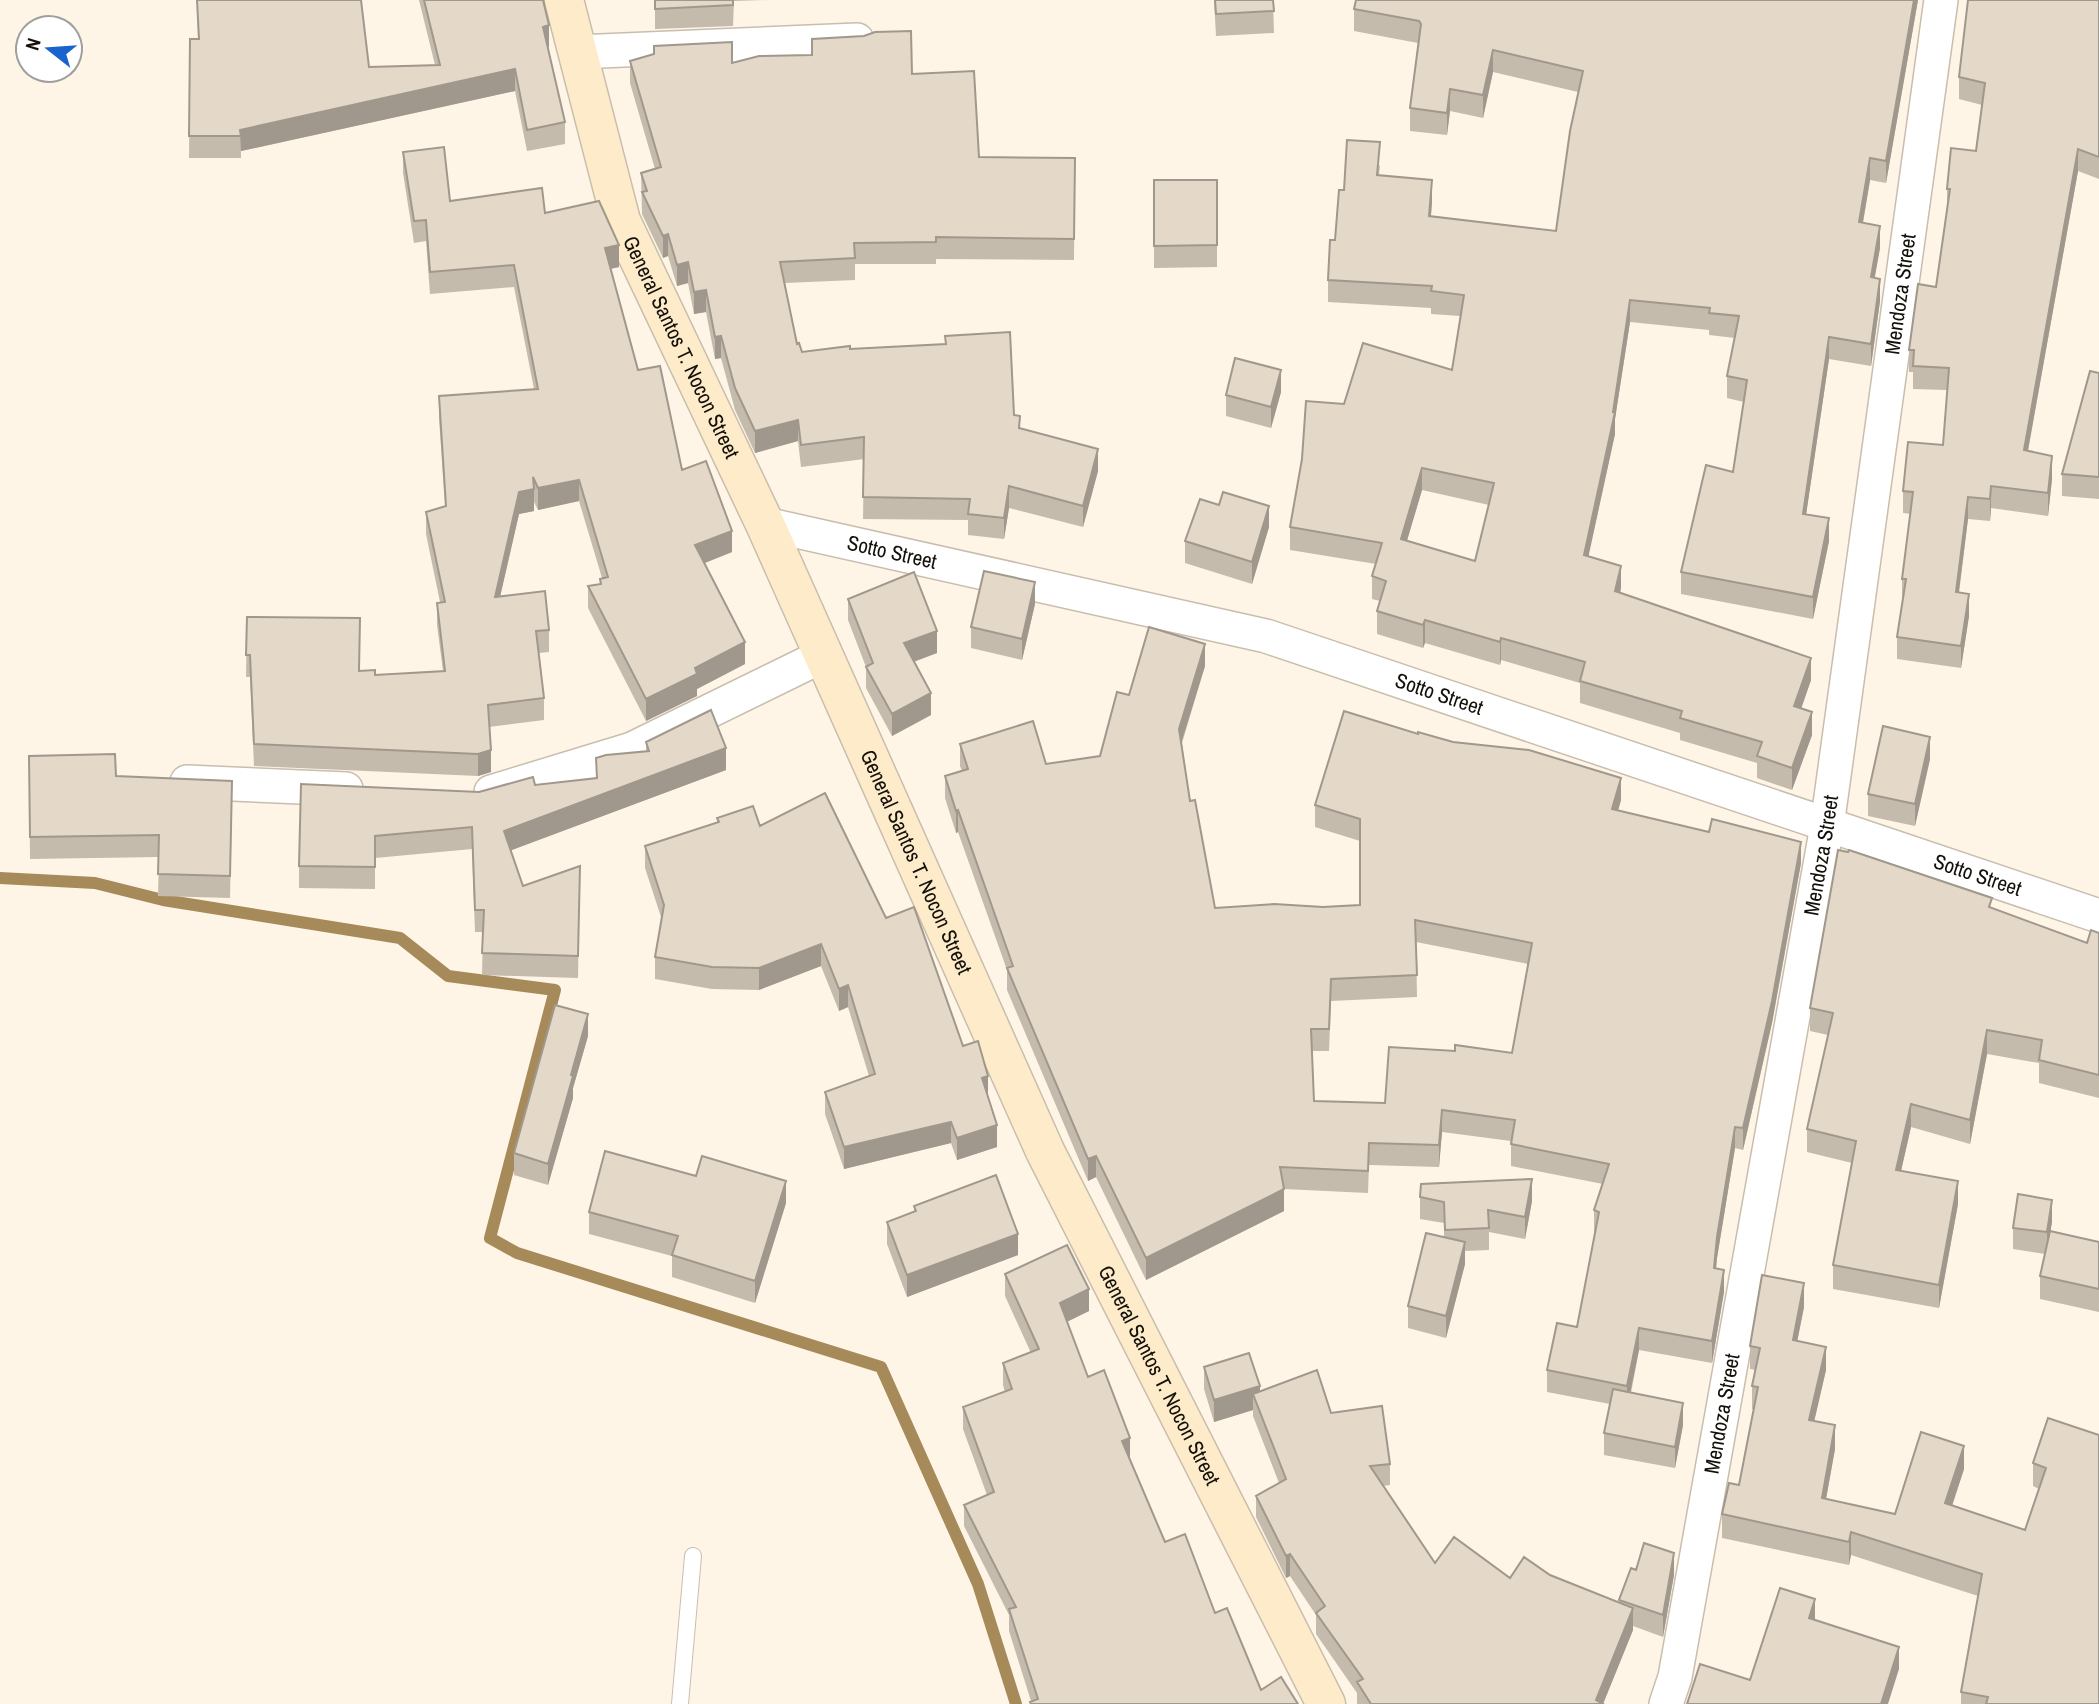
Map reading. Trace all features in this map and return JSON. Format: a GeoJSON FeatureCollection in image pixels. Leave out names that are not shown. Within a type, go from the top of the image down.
{"type":"FeatureCollection","features":[{"type":"Feature","properties":{"kind":"main road","name":"General Santos T. Nocon Street"},"geometry":{"type":"LineString","coordinates":[[564,0],[621,221],[765,524],[1045,1151],[1326,1704]]}},
{"type":"Feature","properties":{"kind":"street","name":"Mendoza Street"},"geometry":{"type":"LineString","coordinates":[[1666,1704],[1675,1678],[1827,826],[1941,0]]}},
{"type":"Feature","properties":{"kind":"street"},"geometry":{"type":"LineString","coordinates":[[577,52],[863,39]]}},
{"type":"Feature","properties":{"kind":"street","name":"Sotto Street"},"geometry":{"type":"LineString","coordinates":[[765,524],[1266,636],[2099,916]]}},
{"type":"Feature","properties":{"kind":"street"},"geometry":{"type":"LineString","coordinates":[[466,794],[480,795],[632,749],[824,655]]}},
{"type":"Feature","properties":{"kind":"street"},"geometry":{"type":"LineString","coordinates":[[156,781],[372,790]]}},
{"type":"Feature","properties":{"kind":"lane"},"geometry":{"type":"LineString","coordinates":[[680,1704],[693,1556]]}},
{"type":"Feature","properties":{"kind":"building"},"geometry":{"type":"Polygon","coordinates":[[[197,0],[361,0],[369,67],[440,65],[424,0],[543,0],[549,25],[543,27],[565,122],[527,130],[515,69],[240,130],[241,136],[189,136],[190,39],[199,39],[197,0]]]}},
{"type":"Feature","properties":{"kind":"building"},"geometry":{"type":"Polygon","coordinates":[[[655,0],[733,0],[733,5],[655,9],[655,0]]]}},
{"type":"Feature","properties":{"kind":"building"},"geometry":{"type":"Polygon","coordinates":[[[1215,0],[1273,0],[1274,11],[1216,14],[1215,0]]]}},
{"type":"Feature","properties":{"kind":"building"},"geometry":{"type":"Polygon","coordinates":[[[1356,0],[1914,0],[1886,161],[1870,158],[1859,222],[1880,226],[1871,277],[1880,279],[1871,344],[1829,337],[1803,514],[1829,518],[1813,597],[1681,572],[1706,465],[1733,472],[1747,380],[1727,376],[1739,316],[1709,313],[1710,308],[1630,300],[1615,412],[1584,555],[1621,566],[1615,591],[1811,658],[1794,706],[1812,712],[1792,768],[1757,756],[1762,742],[1680,718],[1682,711],[1580,681],[1585,662],[1501,638],[1500,642],[1425,620],[1423,625],[1377,611],[1386,581],[1372,576],[1382,543],[1290,527],[1302,459],[1306,401],[1344,404],[1363,343],[1452,370],[1464,295],[1431,291],[1432,286],[1328,280],[1330,240],[1335,240],[1339,190],[1344,190],[1347,140],[1380,142],[1377,175],[1432,180],[1429,216],[1556,231],[1570,131],[1583,71],[1493,50],[1483,95],[1450,89],[1447,113],[1410,108],[1421,24],[1419,21],[1354,9],[1356,0]],[[1422,468],[1401,539],[1475,561],[1494,483],[1422,468]]]}},
{"type":"Feature","properties":{"kind":"building"},"geometry":{"type":"Polygon","coordinates":[[[1968,0],[2099,0],[2099,157],[2078,149],[2024,450],[2052,456],[2048,493],[1991,486],[1990,499],[1968,497],[1956,592],[1969,594],[1961,646],[1897,637],[1906,579],[1902,579],[1913,492],[1903,491],[1908,442],[1943,445],[1949,368],[1913,366],[1914,350],[1909,350],[1918,284],[1936,287],[1950,189],[1947,189],[1951,148],[1976,151],[1985,83],[1959,77],[1968,0]]]}},
{"type":"Feature","properties":{"kind":"building"},"geometry":{"type":"Polygon","coordinates":[[[911,31],[912,74],[974,71],[979,157],[1075,158],[1074,239],[936,237],[936,242],[854,243],[855,258],[780,262],[797,344],[799,343],[802,352],[850,346],[850,349],[946,344],[945,336],[1010,332],[1014,415],[1020,416],[1019,428],[1098,449],[1083,506],[1009,486],[1004,518],[968,514],[970,499],[863,497],[864,437],[801,445],[798,420],[755,431],[735,388],[721,336],[715,337],[706,290],[694,292],[688,262],[677,265],[668,234],[663,236],[642,192],[647,191],[641,173],[661,167],[630,61],[654,54],[654,46],[732,42],[732,63],[759,56],[812,55],[812,39],[911,31]]]}},
{"type":"Feature","properties":{"kind":"building"},"geometry":{"type":"Polygon","coordinates":[[[444,147],[450,201],[542,188],[545,213],[599,201],[619,245],[605,248],[638,370],[660,366],[682,470],[706,461],[732,531],[695,545],[745,642],[695,668],[697,674],[646,699],[588,586],[601,584],[600,579],[608,577],[579,480],[538,488],[533,477],[534,489],[519,492],[495,597],[545,591],[549,630],[536,631],[544,698],[488,705],[491,750],[478,754],[254,744],[250,655],[246,655],[247,617],[360,618],[359,671],[375,670],[375,675],[445,671],[437,603],[445,602],[426,512],[446,506],[439,396],[538,389],[514,265],[430,272],[426,220],[414,221],[403,152],[444,147]]]}},
{"type":"Feature","properties":{"kind":"building"},"geometry":{"type":"Polygon","coordinates":[[[1154,180],[1217,180],[1217,245],[1154,246],[1154,180]]]}},
{"type":"Feature","properties":{"kind":"building"},"geometry":{"type":"Polygon","coordinates":[[[1235,358],[1281,370],[1271,407],[1226,395],[1235,358]]]}},
{"type":"Feature","properties":{"kind":"building"},"geometry":{"type":"Polygon","coordinates":[[[2090,371],[2099,373],[2099,477],[2062,474],[2090,371]]]}},
{"type":"Feature","properties":{"kind":"building"},"geometry":{"type":"Polygon","coordinates":[[[1223,492],[1269,506],[1252,562],[1185,541],[1200,499],[1219,505],[1223,492]]]}},
{"type":"Feature","properties":{"kind":"building"},"geometry":{"type":"Polygon","coordinates":[[[984,571],[1035,582],[1022,639],[971,627],[984,571]]]}},
{"type":"Feature","properties":{"kind":"building"},"geometry":{"type":"Polygon","coordinates":[[[914,572],[937,631],[904,643],[931,693],[892,714],[866,667],[873,663],[848,599],[914,572]]]}},
{"type":"Feature","properties":{"kind":"building"},"geometry":{"type":"Polygon","coordinates":[[[1149,627],[1205,644],[1179,729],[1190,801],[1195,800],[1215,908],[1274,904],[1323,907],[1360,905],[1360,819],[1315,805],[1344,711],[1453,742],[1529,750],[1621,778],[1612,809],[1709,832],[1712,819],[1801,842],[1772,1001],[1743,1128],[1735,1127],[1717,1237],[1714,1268],[1724,1270],[1712,1341],[1639,1328],[1627,1386],[1547,1370],[1557,1323],[1577,1327],[1599,1212],[1594,1210],[1609,1164],[1511,1144],[1515,1120],[1442,1110],[1439,1145],[1369,1143],[1368,1171],[1280,1167],[1284,1189],[1146,1258],[1096,1156],[1088,1159],[1007,968],[1013,966],[945,776],[968,769],[960,744],[1033,721],[1046,764],[1100,756],[1117,692],[1129,695],[1149,627]],[[1415,920],[1417,975],[1331,979],[1329,1029],[1311,1029],[1314,1101],[1385,1103],[1389,1047],[1455,1051],[1455,1045],[1512,1053],[1532,943],[1415,920]]]}},
{"type":"Feature","properties":{"kind":"building"},"geometry":{"type":"Polygon","coordinates":[[[711,710],[726,748],[504,831],[523,886],[580,866],[578,956],[482,953],[484,910],[475,910],[472,827],[375,836],[375,867],[299,866],[301,784],[479,792],[533,777],[535,785],[597,778],[596,758],[649,751],[646,742],[711,710]]]}},
{"type":"Feature","properties":{"kind":"building"},"geometry":{"type":"Polygon","coordinates":[[[1883,726],[1930,737],[1915,804],[1868,794],[1883,726]]]}},
{"type":"Feature","properties":{"kind":"building"},"geometry":{"type":"Polygon","coordinates":[[[115,754],[116,776],[232,781],[230,876],[158,874],[159,835],[30,837],[29,756],[115,754]]]}},
{"type":"Feature","properties":{"kind":"building"},"geometry":{"type":"Polygon","coordinates":[[[825,793],[886,918],[914,907],[963,1046],[978,1041],[988,1076],[982,1078],[997,1125],[957,1138],[951,1122],[844,1147],[825,1092],[875,1074],[848,985],[839,989],[821,944],[759,968],[712,967],[655,957],[664,905],[645,846],[719,822],[717,818],[753,806],[760,826],[825,793]]]}},
{"type":"Feature","properties":{"kind":"building"},"geometry":{"type":"Polygon","coordinates":[[[1838,850],[1849,850],[1992,898],[1989,907],[2087,943],[2091,930],[2099,933],[2099,1075],[2039,1060],[2042,1040],[1987,1030],[1970,1120],[1911,1104],[1896,1170],[1958,1181],[1939,1285],[1833,1265],[1856,1141],[1807,1129],[1833,1013],[1810,1008],[1838,850]]]}},
{"type":"Feature","properties":{"kind":"building"},"geometry":{"type":"Polygon","coordinates":[[[555,1005],[588,1014],[548,1164],[514,1153],[555,1005]]]}},
{"type":"Feature","properties":{"kind":"building"},"geometry":{"type":"Polygon","coordinates":[[[605,1151],[696,1176],[702,1156],[786,1181],[755,1281],[672,1255],[678,1236],[589,1212],[605,1151]]]}},
{"type":"Feature","properties":{"kind":"building"},"geometry":{"type":"Polygon","coordinates":[[[996,1175],[1018,1234],[907,1275],[887,1222],[916,1211],[914,1206],[996,1175]]]}},
{"type":"Feature","properties":{"kind":"building"},"geometry":{"type":"Polygon","coordinates":[[[1532,1179],[1525,1217],[1488,1210],[1489,1228],[1445,1230],[1444,1202],[1420,1197],[1421,1184],[1532,1179]]]}},
{"type":"Feature","properties":{"kind":"building"},"geometry":{"type":"Polygon","coordinates":[[[2018,1194],[2052,1200],[2047,1232],[2013,1228],[2018,1194]]]}},
{"type":"Feature","properties":{"kind":"building"},"geometry":{"type":"Polygon","coordinates":[[[2050,1231],[2099,1242],[2099,1289],[2040,1276],[2050,1231]]]}},
{"type":"Feature","properties":{"kind":"building"},"geometry":{"type":"Polygon","coordinates":[[[1426,1233],[1465,1242],[1446,1316],[1408,1306],[1426,1233]]]}},
{"type":"Feature","properties":{"kind":"building"},"geometry":{"type":"Polygon","coordinates":[[[1067,1245],[1089,1289],[1060,1303],[1088,1377],[1104,1370],[1130,1438],[1122,1441],[1165,1542],[1185,1534],[1215,1613],[1227,1608],[1261,1690],[1281,1677],[1298,1704],[1031,1704],[1030,1702],[1038,1699],[1009,1609],[1016,1607],[964,1505],[994,1492],[963,1407],[1012,1389],[1003,1363],[1039,1349],[1005,1274],[1067,1245]]]}},
{"type":"Feature","properties":{"kind":"building"},"geometry":{"type":"Polygon","coordinates":[[[1762,1275],[1804,1283],[1793,1340],[1826,1347],[1809,1420],[1835,1425],[1822,1498],[1895,1514],[1921,1432],[1964,1446],[1945,1503],[2025,1530],[2046,1468],[2033,1463],[2048,1418],[2099,1435],[2099,1704],[1986,1704],[1988,1697],[1961,1692],[1982,1574],[1851,1532],[1849,1542],[1722,1514],[1729,1483],[1739,1485],[1758,1387],[1752,1386],[1760,1348],[1750,1346],[1762,1275]]]}},
{"type":"Feature","properties":{"kind":"building"},"geometry":{"type":"Polygon","coordinates":[[[1249,1353],[1260,1386],[1214,1400],[1204,1367],[1249,1353]]]}},
{"type":"Feature","properties":{"kind":"building"},"geometry":{"type":"Polygon","coordinates":[[[1317,1370],[1331,1413],[1382,1406],[1390,1464],[1370,1466],[1435,1563],[1454,1537],[1510,1578],[1524,1557],[1550,1575],[1633,1608],[1596,1700],[1603,1704],[1371,1704],[1357,1682],[1363,1679],[1316,1613],[1325,1606],[1290,1554],[1286,1556],[1256,1496],[1286,1479],[1253,1394],[1317,1370]]]}},
{"type":"Feature","properties":{"kind":"building"},"geometry":{"type":"Polygon","coordinates":[[[1613,1389],[1683,1403],[1675,1447],[1604,1433],[1613,1389]]]}},
{"type":"Feature","properties":{"kind":"building"},"geometry":{"type":"Polygon","coordinates":[[[1644,1543],[1674,1553],[1663,1615],[1619,1600],[1631,1568],[1636,1570],[1644,1543]]]}},
{"type":"Feature","properties":{"kind":"building"},"geometry":{"type":"Polygon","coordinates":[[[1780,1588],[1815,1599],[1809,1618],[1899,1647],[1881,1704],[1687,1704],[1700,1664],[1750,1680],[1780,1588]]]}},
{"type":"Feature","properties":{"kind":"waterway"},"geometry":{"type":"LineString","coordinates":[[0,878],[95,883],[163,900],[400,938],[448,976],[555,990],[490,1238],[517,1253],[881,1367],[978,1584],[1016,1704]]}}]}
